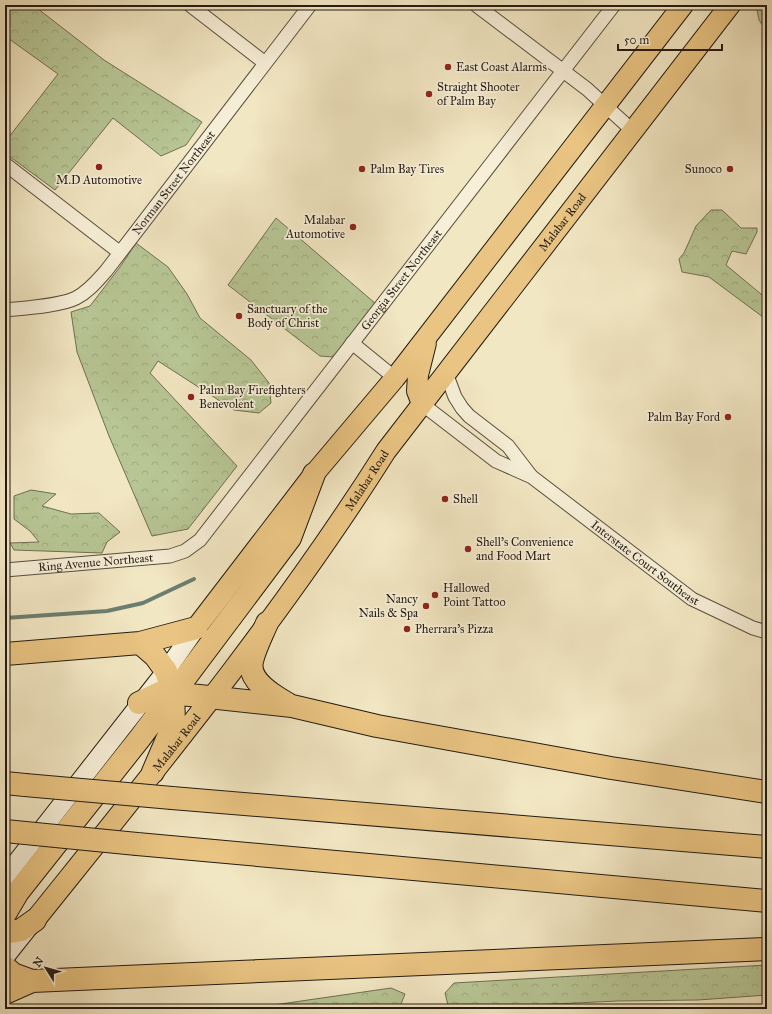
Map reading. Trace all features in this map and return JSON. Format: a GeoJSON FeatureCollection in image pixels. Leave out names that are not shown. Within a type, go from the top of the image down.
{"type":"FeatureCollection","features":[{"type":"Feature","properties":{"kind":"highway"},"geometry":{"type":"LineString","coordinates":[[5,914],[18,892],[140,738],[290,538],[314,474]]}},
{"type":"Feature","properties":{"kind":"highway"},"geometry":{"type":"LineString","coordinates":[[267,623],[251,663],[254,677],[261,686],[274,696],[292,706]]}},
{"type":"Feature","properties":{"kind":"highway"},"geometry":{"type":"LineString","coordinates":[[5,654],[140,643],[196,628]]}},
{"type":"Feature","properties":{"kind":"highway"},"geometry":{"type":"LineString","coordinates":[[140,643],[155,656],[166,671],[173,692],[174,723],[153,772]]}},
{"type":"Feature","properties":{"kind":"highway"},"geometry":{"type":"LineString","coordinates":[[139,703],[162,692],[173,692],[292,706],[377,726],[564,760],[767,792]]}},
{"type":"Feature","properties":{"kind":"highway"},"geometry":{"type":"LineString","coordinates":[[15,784],[767,847]]}},
{"type":"Feature","properties":{"kind":"highway"},"geometry":{"type":"LineString","coordinates":[[5,831],[767,901]]}},
{"type":"Feature","properties":{"kind":"highway"},"geometry":{"type":"LineString","coordinates":[[5,933],[21,930],[35,920]]}},
{"type":"Feature","properties":{"kind":"highway"},"geometry":{"type":"LineString","coordinates":[[5,993],[32,981],[767,949]]}},
{"type":"Feature","properties":{"kind":"highway"},"geometry":{"type":"LineString","coordinates":[[5,967],[12,974],[32,981]]}},
{"type":"Feature","properties":{"kind":"main road"},"geometry":{"type":"LineString","coordinates":[[5,877],[139,703],[166,671],[196,628],[314,474],[395,378],[682,5]]}},
{"type":"Feature","properties":{"kind":"main road","name":"Malabar Road"},"geometry":{"type":"LineString","coordinates":[[5,957],[211,697],[267,623],[355,501],[386,451],[730,5]]}},
{"type":"Feature","properties":{"kind":"main road"},"geometry":{"type":"LineString","coordinates":[[422,404],[417,391],[418,375],[428,335]]}},
{"type":"Feature","properties":{"kind":"street"},"geometry":{"type":"LineString","coordinates":[[190,5],[264,63]]}},
{"type":"Feature","properties":{"kind":"street","name":"Norman Street Northeast"},"geometry":{"type":"LineString","coordinates":[[5,310],[61,303],[76,298],[90,289],[106,271],[119,252],[310,5]]}},
{"type":"Feature","properties":{"kind":"street"},"geometry":{"type":"LineString","coordinates":[[476,5],[587,90],[633,131]]}},
{"type":"Feature","properties":{"kind":"street","name":"Georgia Street Northeast"},"geometry":{"type":"LineString","coordinates":[[185,551],[200,540],[614,5]]}},
{"type":"Feature","properties":{"kind":"street"},"geometry":{"type":"LineString","coordinates":[[5,164],[119,252]]}},
{"type":"Feature","properties":{"kind":"street"},"geometry":{"type":"LineString","coordinates":[[352,343],[395,378]]}},
{"type":"Feature","properties":{"kind":"street","name":"Interstate Court Southeast"},"geometry":{"type":"LineString","coordinates":[[446,373],[455,397],[462,408],[469,416],[508,446],[532,477]]}},
{"type":"Feature","properties":{"kind":"street","name":"Interstate Court Southeast"},"geometry":{"type":"LineString","coordinates":[[422,404],[496,461],[532,477],[692,599],[753,628],[767,632]]}},
{"type":"Feature","properties":{"kind":"street","name":"Ring Avenue Northeast"},"geometry":{"type":"LineString","coordinates":[[5,570],[170,556],[185,551]]}},
{"type":"Feature","properties":{"kind":"green space"},"geometry":{"type":"Polygon","coordinates":[[[5,5],[33,5],[104,60],[202,122],[186,145],[161,156],[113,118],[55,190],[5,153],[5,142],[58,74],[5,36],[5,5]]]}},
{"type":"Feature","properties":{"kind":"green space"},"geometry":{"type":"Polygon","coordinates":[[[756,5],[767,5],[767,32],[759,20],[756,5]]]}},
{"type":"Feature","properties":{"kind":"green space"},"geometry":{"type":"Polygon","coordinates":[[[711,210],[722,210],[741,228],[757,228],[757,232],[746,254],[732,251],[726,265],[767,299],[767,320],[709,277],[682,272],[679,259],[684,253],[696,226],[711,210]]]}},
{"type":"Feature","properties":{"kind":"green space"},"geometry":{"type":"Polygon","coordinates":[[[276,218],[376,304],[334,357],[320,356],[228,285],[276,218]]]}},
{"type":"Feature","properties":{"kind":"green space"},"geometry":{"type":"Polygon","coordinates":[[[136,243],[168,267],[187,294],[200,318],[251,360],[269,383],[271,403],[259,413],[234,410],[158,361],[150,373],[237,466],[188,529],[152,536],[109,436],[77,352],[71,312],[90,306],[120,267],[136,243]]]}},
{"type":"Feature","properties":{"kind":"green space"},"geometry":{"type":"Polygon","coordinates":[[[31,490],[56,494],[42,506],[71,514],[99,513],[120,532],[107,542],[102,553],[14,550],[10,543],[39,542],[30,531],[14,519],[14,496],[31,490]]]}},
{"type":"Feature","properties":{"kind":"green space"},"geometry":{"type":"Polygon","coordinates":[[[767,965],[767,995],[698,1000],[618,1001],[449,1009],[445,993],[454,983],[767,965]]]}},
{"type":"Feature","properties":{"kind":"green space"},"geometry":{"type":"Polygon","coordinates":[[[391,988],[405,994],[399,1009],[246,1009],[391,988]]]}},
{"type":"Feature","properties":{"kind":"waterway"},"geometry":{"type":"LineString","coordinates":[[5,618],[107,611],[143,603],[194,579]]}},
{"type":"Feature","properties":{"kind":"place","name":"East Coast Alarms"},"geometry":{"type":"Point","coordinates":[448,67]}},
{"type":"Feature","properties":{"kind":"place","name":"Straight Shooter of Palm Bay"},"geometry":{"type":"Point","coordinates":[429,94]}},
{"type":"Feature","properties":{"kind":"place","name":"M.D Automotive"},"geometry":{"type":"Point","coordinates":[99,167]}},
{"type":"Feature","properties":{"kind":"place","name":"Palm Bay Tires"},"geometry":{"type":"Point","coordinates":[362,169]}},
{"type":"Feature","properties":{"kind":"place","name":"Sunoco"},"geometry":{"type":"Point","coordinates":[730,169]}},
{"type":"Feature","properties":{"kind":"place","name":"Malabar Automotive"},"geometry":{"type":"Point","coordinates":[353,227]}},
{"type":"Feature","properties":{"kind":"place","name":"Sanctuary of the Body of Christ"},"geometry":{"type":"Point","coordinates":[239,316]}},
{"type":"Feature","properties":{"kind":"place","name":"Palm Bay Firefighters Benevolent"},"geometry":{"type":"Point","coordinates":[191,397]}},
{"type":"Feature","properties":{"kind":"place","name":"Palm Bay Ford"},"geometry":{"type":"Point","coordinates":[728,417]}},
{"type":"Feature","properties":{"kind":"place","name":"Shell"},"geometry":{"type":"Point","coordinates":[445,499]}},
{"type":"Feature","properties":{"kind":"place","name":"Shell's Convenience and Food Mart"},"geometry":{"type":"Point","coordinates":[468,549]}},
{"type":"Feature","properties":{"kind":"place","name":"Hallowed Point Tattoo"},"geometry":{"type":"Point","coordinates":[435,595]}},
{"type":"Feature","properties":{"kind":"place","name":"Nancy Nails & Spa"},"geometry":{"type":"Point","coordinates":[426,606]}},
{"type":"Feature","properties":{"kind":"place","name":"Pherrara's Pizza"},"geometry":{"type":"Point","coordinates":[407,629]}}]}
